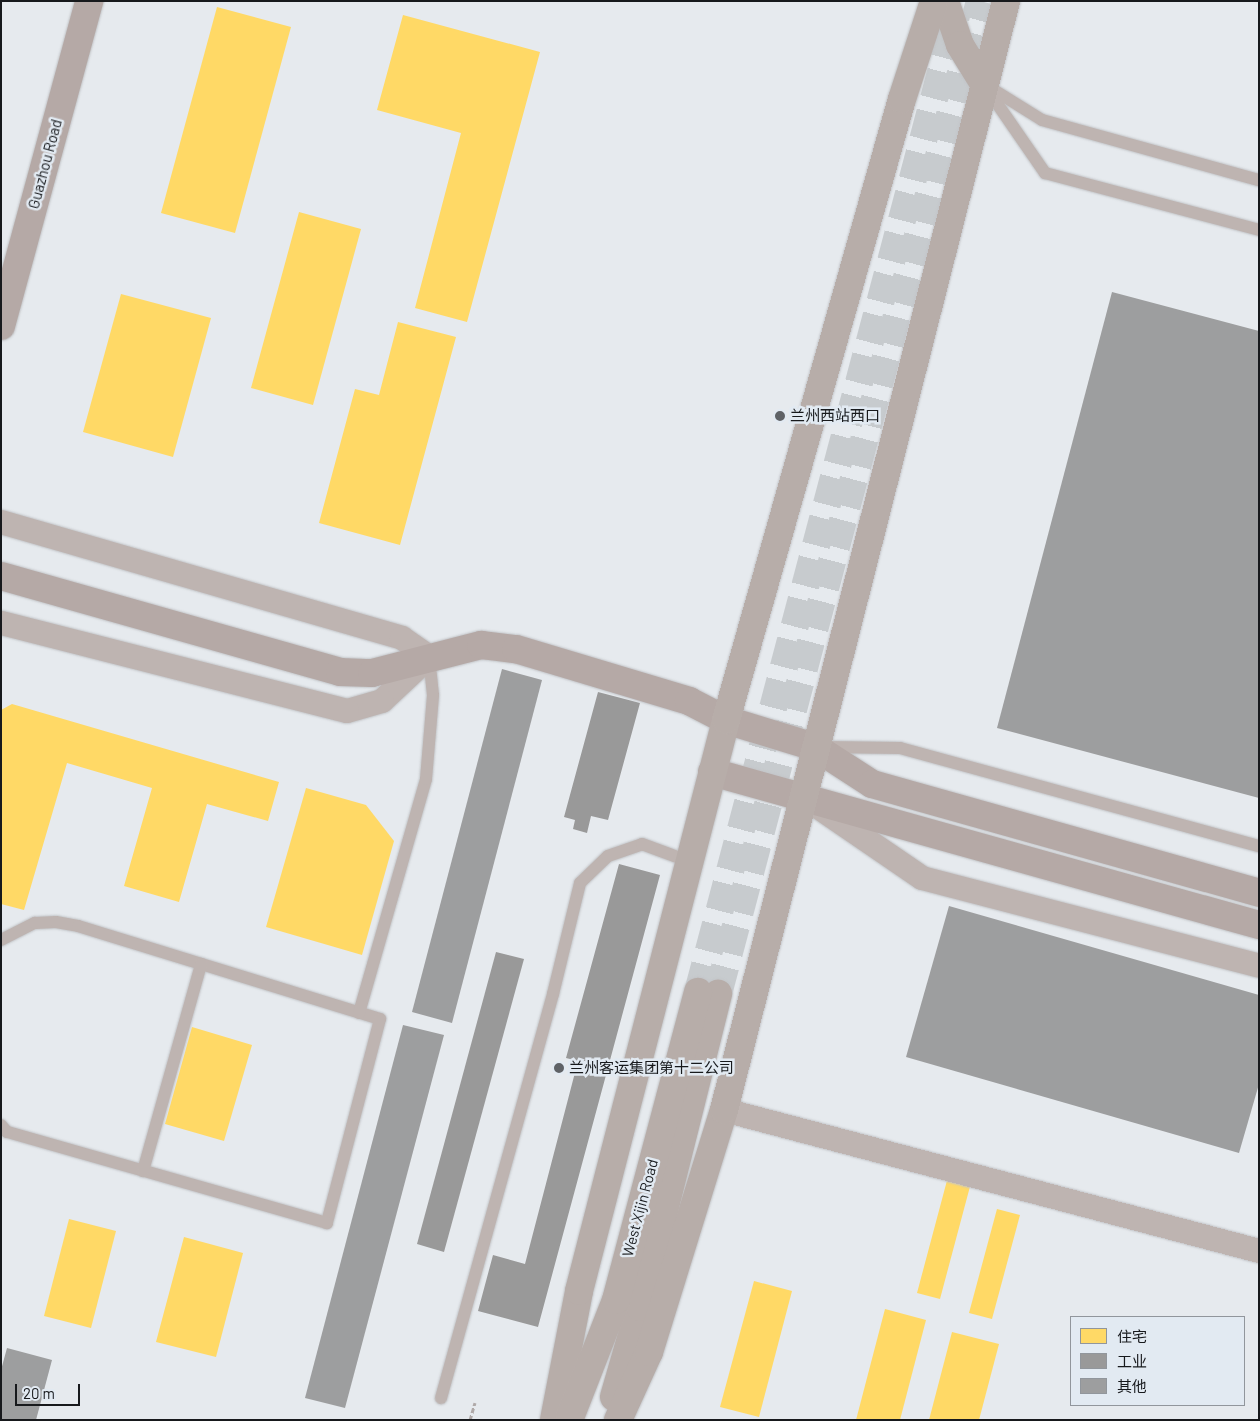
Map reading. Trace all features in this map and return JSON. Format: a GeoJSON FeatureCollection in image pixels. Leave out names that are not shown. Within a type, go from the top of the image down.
{"type":"FeatureCollection","features":[{"type":"Feature","properties":{"kind":"main road","name":"Guazhou Road"},"geometry":{"type":"LineString","coordinates":[[1,326],[89,1]]}},
{"type":"Feature","properties":{"kind":"main road"},"geometry":{"type":"LineString","coordinates":[[554,1420],[579,1291],[688,861],[902,98],[934,1]]}},
{"type":"Feature","properties":{"kind":"main road"},"geometry":{"type":"LineString","coordinates":[[945,1],[960,45],[984,84]]}},
{"type":"Feature","properties":{"kind":"main road"},"geometry":{"type":"LineString","coordinates":[[618,1420],[649,1352],[724,1110],[802,796],[1006,1]]}},
{"type":"Feature","properties":{"kind":"main road"},"geometry":{"type":"LineString","coordinates":[[1,576],[340,672],[372,673],[428,657],[481,645],[516,649],[689,701],[726,720],[815,747],[872,784],[1259,893]]}},
{"type":"Feature","properties":{"kind":"main road"},"geometry":{"type":"LineString","coordinates":[[712,772],[1259,925]]}},
{"type":"Feature","properties":{"kind":"main road","name":"West Xijin Road"},"geometry":{"type":"LineString","coordinates":[[569,1420],[616,1300],[708,993],[640,1307],[607,1420]]}},
{"type":"Feature","properties":{"kind":"street"},"geometry":{"type":"LineString","coordinates":[[1,522],[402,638],[428,657],[382,701],[347,711],[1,623]]}},
{"type":"Feature","properties":{"kind":"street"},"geometry":{"type":"LineString","coordinates":[[802,796],[922,878],[1259,966]]}},
{"type":"Feature","properties":{"kind":"street"},"geometry":{"type":"LineString","coordinates":[[724,1110],[1259,1251]]}},
{"type":"Feature","properties":{"kind":"lane"},"geometry":{"type":"LineString","coordinates":[[984,84],[1042,120],[1259,180]]}},
{"type":"Feature","properties":{"kind":"lane"},"geometry":{"type":"LineString","coordinates":[[984,84],[1045,173],[1259,230]]}},
{"type":"Feature","properties":{"kind":"lane"},"geometry":{"type":"LineString","coordinates":[[359,1013],[426,779],[433,695],[428,657]]}},
{"type":"Feature","properties":{"kind":"lane"},"geometry":{"type":"LineString","coordinates":[[815,747],[900,748],[1259,846]]}},
{"type":"Feature","properties":{"kind":"lane"},"geometry":{"type":"LineString","coordinates":[[441,1398],[553,994],[580,883],[608,856],[642,844],[688,861]]}},
{"type":"Feature","properties":{"kind":"lane"},"geometry":{"type":"LineString","coordinates":[[1,940],[34,923],[56,922],[380,1019],[327,1223],[7,1132],[1,1125]]}},
{"type":"Feature","properties":{"kind":"lane"},"geometry":{"type":"LineString","coordinates":[[143,1171],[201,964]]}},
{"type":"Feature","properties":{"kind":"path"},"geometry":{"type":"LineString","coordinates":[[470,1420],[475,1403]]}},
{"type":"Feature","properties":{"kind":"building: 住宅"},"geometry":{"type":"Polygon","coordinates":[[[217,7],[291,27],[235,233],[161,213],[217,7]]]}},
{"type":"Feature","properties":{"kind":"building: 住宅"},"geometry":{"type":"Polygon","coordinates":[[[403,15],[540,52],[467,322],[415,308],[461,133],[377,110],[403,15]]]}},
{"type":"Feature","properties":{"kind":"building: 住宅"},"geometry":{"type":"Polygon","coordinates":[[[299,212],[361,229],[313,405],[251,388],[299,212]]]}},
{"type":"Feature","properties":{"kind":"building: 住宅"},"geometry":{"type":"Polygon","coordinates":[[[121,294],[211,318],[173,457],[83,432],[121,294]]]}},
{"type":"Feature","properties":{"kind":"building: 住宅"},"geometry":{"type":"Polygon","coordinates":[[[398,322],[456,337],[400,545],[319,523],[355,389],[379,395],[398,322]]]}},
{"type":"Feature","properties":{"kind":"building: 住宅"},"geometry":{"type":"Polygon","coordinates":[[[12,704],[279,782],[268,821],[207,804],[179,902],[124,886],[152,788],[67,763],[24,910],[1,904],[1,710],[12,704]]]}},
{"type":"Feature","properties":{"kind":"building: 住宅"},"geometry":{"type":"Polygon","coordinates":[[[306,788],[366,805],[394,841],[362,955],[266,927],[306,788]]]}},
{"type":"Feature","properties":{"kind":"building: 住宅"},"geometry":{"type":"Polygon","coordinates":[[[192,1027],[252,1045],[224,1141],[165,1124],[192,1027]]]}},
{"type":"Feature","properties":{"kind":"building: 住宅"},"geometry":{"type":"Polygon","coordinates":[[[949,1173],[972,1179],[940,1299],[917,1293],[949,1173]]]}},
{"type":"Feature","properties":{"kind":"building: 住宅"},"geometry":{"type":"Polygon","coordinates":[[[997,1209],[1020,1215],[992,1319],[969,1313],[997,1209]]]}},
{"type":"Feature","properties":{"kind":"building: 住宅"},"geometry":{"type":"Polygon","coordinates":[[[69,1219],[116,1231],[91,1328],[44,1316],[69,1219]]]}},
{"type":"Feature","properties":{"kind":"building: 住宅"},"geometry":{"type":"Polygon","coordinates":[[[184,1237],[243,1253],[216,1357],[156,1342],[184,1237]]]}},
{"type":"Feature","properties":{"kind":"building: 住宅"},"geometry":{"type":"Polygon","coordinates":[[[754,1281],[792,1291],[759,1417],[720,1407],[754,1281]]]}},
{"type":"Feature","properties":{"kind":"building: 住宅"},"geometry":{"type":"Polygon","coordinates":[[[885,1309],[926,1320],[900,1420],[856,1420],[885,1309]]]}},
{"type":"Feature","properties":{"kind":"building: 住宅"},"geometry":{"type":"Polygon","coordinates":[[[952,1332],[999,1344],[979,1420],[929,1420],[952,1332]]]}},
{"type":"Feature","properties":{"kind":"building: 工业"},"geometry":{"type":"Polygon","coordinates":[[[598,692],[640,703],[608,820],[591,816],[587,833],[573,829],[575,820],[564,817],[598,692]]]}},
{"type":"Feature","properties":{"kind":"building: 工业"},"geometry":{"type":"Polygon","coordinates":[[[619,864],[660,875],[538,1327],[478,1311],[493,1255],[525,1264],[578,1061],[566,1058],[619,864]]]}},
{"type":"Feature","properties":{"kind":"building: 工业"},"geometry":{"type":"Polygon","coordinates":[[[496,952],[524,959],[444,1252],[417,1244],[496,952]]]}},
{"type":"Feature","properties":{"kind":"building: 其他"},"geometry":{"type":"Polygon","coordinates":[[[1112,292],[1259,331],[1259,798],[997,728],[1112,292]]]}},
{"type":"Feature","properties":{"kind":"building: 其他"},"geometry":{"type":"Polygon","coordinates":[[[502,669],[542,680],[452,1023],[412,1012],[502,669]]]}},
{"type":"Feature","properties":{"kind":"building: 其他"},"geometry":{"type":"Polygon","coordinates":[[[949,906],[1259,995],[1259,1084],[1239,1153],[906,1057],[949,906]]]}},
{"type":"Feature","properties":{"kind":"building: 其他"},"geometry":{"type":"Polygon","coordinates":[[[403,1025],[444,1035],[345,1408],[305,1398],[403,1025]]]}},
{"type":"Feature","properties":{"kind":"building: 其他"},"geometry":{"type":"Polygon","coordinates":[[[7,1348],[52,1360],[36,1420],[1,1420],[1,1370],[7,1348]]]}},
{"type":"Feature","properties":{"kind":"tunnel"},"geometry":{"type":"LineString","coordinates":[[718,994],[980,1]]}},
{"type":"Feature","properties":{"kind":"tunnel"},"geometry":{"type":"LineString","coordinates":[[698,992],[957,12]]}},
{"type":"Feature","properties":{"kind":"place","name":"兰州西站西口"},"geometry":{"type":"Point","coordinates":[780,416]}},
{"type":"Feature","properties":{"kind":"place","name":"兰州客运集团第十二公司"},"geometry":{"type":"Point","coordinates":[559,1068]}}]}
